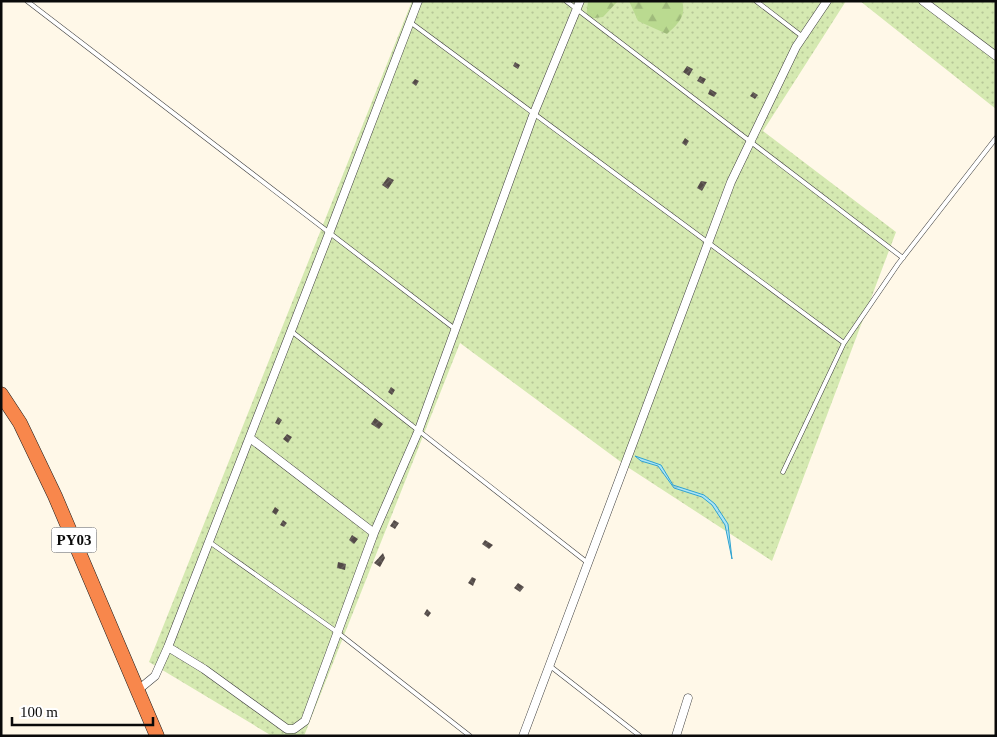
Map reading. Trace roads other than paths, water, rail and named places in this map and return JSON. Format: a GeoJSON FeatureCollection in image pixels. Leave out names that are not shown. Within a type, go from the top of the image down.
{"type":"FeatureCollection","features":[{"type":"Feature","properties":{"kind":"highway","name":"PY03"},"geometry":{"type":"LineString","coordinates":[[1,394],[20,423],[55,496],[157,736]]}},
{"type":"Feature","properties":{"kind":"street"},"geometry":{"type":"LineString","coordinates":[[138,690],[155,676],[168,647],[418,1]]}},
{"type":"Feature","properties":{"kind":"street"},"geometry":{"type":"LineString","coordinates":[[168,647],[204,669],[287,729],[294,729],[305,721],[374,533],[418,432],[534,113],[578,10],[580,1]]}},
{"type":"Feature","properties":{"kind":"street"},"geometry":{"type":"LineString","coordinates":[[523,736],[731,182],[803,37],[827,1]]}},
{"type":"Feature","properties":{"kind":"street"},"geometry":{"type":"LineString","coordinates":[[923,1],[996,56]]}},
{"type":"Feature","properties":{"kind":"street"},"geometry":{"type":"LineString","coordinates":[[250,438],[374,533]]}},
{"type":"Feature","properties":{"kind":"street"},"geometry":{"type":"LineString","coordinates":[[676,736],[688,698]]}},
{"type":"Feature","properties":{"kind":"lane"},"geometry":{"type":"LineString","coordinates":[[27,1],[455,328]]}},
{"type":"Feature","properties":{"kind":"lane"},"geometry":{"type":"LineString","coordinates":[[566,1],[749,143],[903,258]]}},
{"type":"Feature","properties":{"kind":"lane"},"geometry":{"type":"LineString","coordinates":[[756,1],[803,37]]}},
{"type":"Feature","properties":{"kind":"lane"},"geometry":{"type":"LineString","coordinates":[[410,22],[844,343]]}},
{"type":"Feature","properties":{"kind":"lane"},"geometry":{"type":"LineString","coordinates":[[783,472],[844,343],[903,258],[996,138]]}},
{"type":"Feature","properties":{"kind":"lane"},"geometry":{"type":"LineString","coordinates":[[291,331],[588,563]]}},
{"type":"Feature","properties":{"kind":"lane"},"geometry":{"type":"LineString","coordinates":[[208,541],[337,632],[470,736]]}},
{"type":"Feature","properties":{"kind":"lane"},"geometry":{"type":"LineString","coordinates":[[550,666],[640,736]]}},
{"type":"Feature","properties":{"kind":"water"},"geometry":{"type":"Polygon","coordinates":[[[635,456],[661,465],[673,485],[704,495],[715,504],[728,524],[732,559],[725,525],[712,505],[702,497],[674,488],[658,466],[641,461],[635,456]]]}}]}
